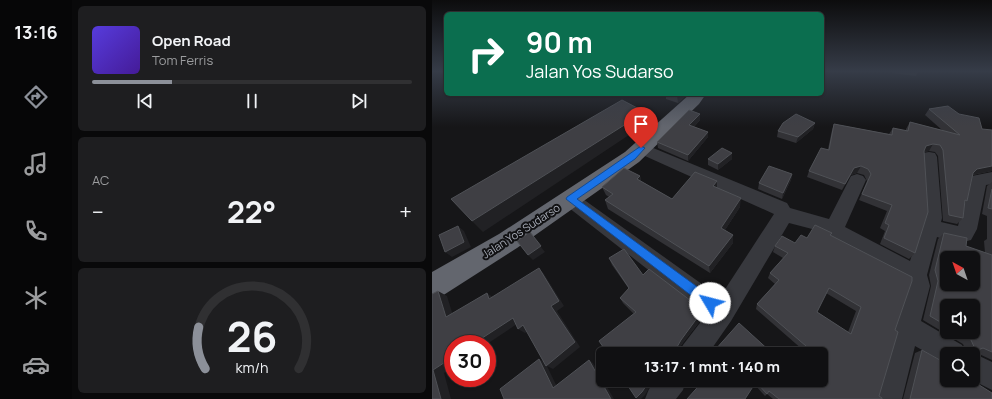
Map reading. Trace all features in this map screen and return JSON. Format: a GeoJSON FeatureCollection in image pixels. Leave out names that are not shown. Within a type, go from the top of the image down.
{"type":"FeatureCollection","features":[{"type":"Feature","properties":{"kind":"highway","name":"Jalan Yos Sudarso"},"geometry":{"type":"LineString","coordinates":[[432,287],[508,241],[632,157],[697,96]]}},
{"type":"Feature","properties":{"kind":"street"},"geometry":{"type":"LineString","coordinates":[[641,148],[780,208],[784,214],[821,224],[916,275]]}},
{"type":"Feature","properties":{"kind":"street"},"geometry":{"type":"LineString","coordinates":[[888,399],[909,328],[919,286],[916,275],[933,218],[929,157]]}},
{"type":"Feature","properties":{"kind":"street"},"geometry":{"type":"LineString","coordinates":[[931,227],[955,234],[964,234],[967,229],[978,180],[992,178]]}},
{"type":"Feature","properties":{"kind":"street"},"geometry":{"type":"LineString","coordinates":[[833,231],[857,180]]}},
{"type":"Feature","properties":{"kind":"street"},"geometry":{"type":"LineString","coordinates":[[570,199],[723,313]]}},
{"type":"Feature","properties":{"kind":"street"},"geometry":{"type":"LineString","coordinates":[[697,347],[723,313],[784,214]]}},
{"type":"Feature","properties":{"kind":"street"},"geometry":{"type":"LineString","coordinates":[[909,328],[942,347]]}},
{"type":"Feature","properties":{"kind":"street"},"geometry":{"type":"LineString","coordinates":[[980,370],[992,377]]}},
{"type":"Feature","properties":{"kind":"street"},"geometry":{"type":"LineString","coordinates":[[659,399],[668,387]]}},
{"type":"Feature","properties":{"kind":"building"},"geometry":{"type":"Polygon","coordinates":[[[622,100],[645,112],[472,221],[451,199],[622,100]]]}},
{"type":"Feature","properties":{"kind":"building"},"geometry":{"type":"Polygon","coordinates":[[[948,106],[959,114],[979,118],[982,129],[992,130],[992,166],[977,169],[973,173],[967,201],[965,200],[963,218],[949,215],[943,150],[940,145],[933,144],[926,146],[924,151],[928,212],[915,253],[884,238],[889,225],[885,223],[892,205],[862,194],[871,174],[868,169],[861,166],[854,168],[845,184],[809,171],[821,148],[829,150],[834,124],[892,135],[893,128],[908,131],[910,122],[960,135],[929,109],[948,106]]]}},
{"type":"Feature","properties":{"kind":"building"},"geometry":{"type":"Polygon","coordinates":[[[689,110],[700,114],[689,125],[708,132],[688,155],[657,142],[689,110]]]}},
{"type":"Feature","properties":{"kind":"building"},"geometry":{"type":"Polygon","coordinates":[[[796,114],[815,123],[798,137],[778,131],[783,123],[796,114]]]}},
{"type":"Feature","properties":{"kind":"building"},"geometry":{"type":"Polygon","coordinates":[[[722,148],[732,153],[718,164],[708,159],[722,148]]]}},
{"type":"Feature","properties":{"kind":"building"},"geometry":{"type":"Polygon","coordinates":[[[769,166],[792,174],[783,193],[759,183],[769,166]]]}},
{"type":"Feature","properties":{"kind":"building"},"geometry":{"type":"Polygon","coordinates":[[[624,168],[640,176],[637,179],[672,199],[695,172],[717,181],[713,186],[741,198],[721,228],[733,235],[709,266],[605,200],[613,194],[602,187],[624,168]]]}},
{"type":"Feature","properties":{"kind":"building"},"geometry":{"type":"Polygon","coordinates":[[[992,189],[992,209],[988,208],[992,189]]]}},
{"type":"Feature","properties":{"kind":"building"},"geometry":{"type":"Polygon","coordinates":[[[815,225],[832,233],[830,235],[912,277],[912,281],[895,330],[898,332],[879,396],[882,399],[779,399],[769,391],[767,394],[761,387],[828,387],[828,347],[806,347],[757,304],[779,280],[770,273],[788,253],[775,246],[782,236],[795,243],[801,235],[807,238],[815,225]],[[829,288],[817,312],[851,334],[861,307],[829,288]]]}},
{"type":"Feature","properties":{"kind":"building"},"geometry":{"type":"Polygon","coordinates":[[[458,226],[464,242],[445,252],[439,235],[458,226]]]}},
{"type":"Feature","properties":{"kind":"building"},"geometry":{"type":"Polygon","coordinates":[[[530,232],[541,246],[528,255],[517,241],[530,232]]]}},
{"type":"Feature","properties":{"kind":"building"},"geometry":{"type":"Polygon","coordinates":[[[944,233],[967,238],[966,246],[992,255],[992,352],[983,348],[980,349],[980,347],[974,347],[969,339],[980,339],[980,299],[940,299],[940,322],[930,316],[938,281],[935,270],[944,233]]]}},
{"type":"Feature","properties":{"kind":"building"},"geometry":{"type":"Polygon","coordinates":[[[624,249],[643,275],[649,269],[703,310],[677,347],[603,347],[599,341],[636,312],[620,298],[629,288],[609,258],[624,249]]]}},
{"type":"Feature","properties":{"kind":"building"},"geometry":{"type":"Polygon","coordinates":[[[539,268],[559,301],[551,306],[575,342],[546,366],[523,325],[518,329],[513,318],[487,335],[444,335],[444,363],[433,370],[441,399],[432,399],[432,294],[438,291],[446,317],[487,293],[489,299],[539,268]]]}},
{"type":"Feature","properties":{"kind":"building"},"geometry":{"type":"Polygon","coordinates":[[[739,323],[765,347],[718,347],[739,323]]]}},
{"type":"Feature","properties":{"kind":"building"},"geometry":{"type":"Polygon","coordinates":[[[922,350],[940,360],[940,387],[980,387],[980,386],[992,393],[992,399],[910,399],[922,350]]]}},
{"type":"Feature","properties":{"kind":"building"},"geometry":{"type":"Polygon","coordinates":[[[539,359],[553,388],[589,360],[596,372],[596,387],[604,387],[611,399],[504,399],[500,389],[539,359]]]}},
{"type":"Feature","properties":{"kind":"building"},"geometry":{"type":"Polygon","coordinates":[[[629,387],[645,387],[642,392],[636,398],[629,387]]]}},
{"type":"Feature","properties":{"kind":"building"},"geometry":{"type":"Polygon","coordinates":[[[698,387],[753,387],[745,399],[687,399],[698,387]]]}},
{"type":"Feature","properties":{"kind":"route"},"geometry":{"type":"LineString","coordinates":[[641,148],[632,157],[570,199],[710,303]]}}]}
